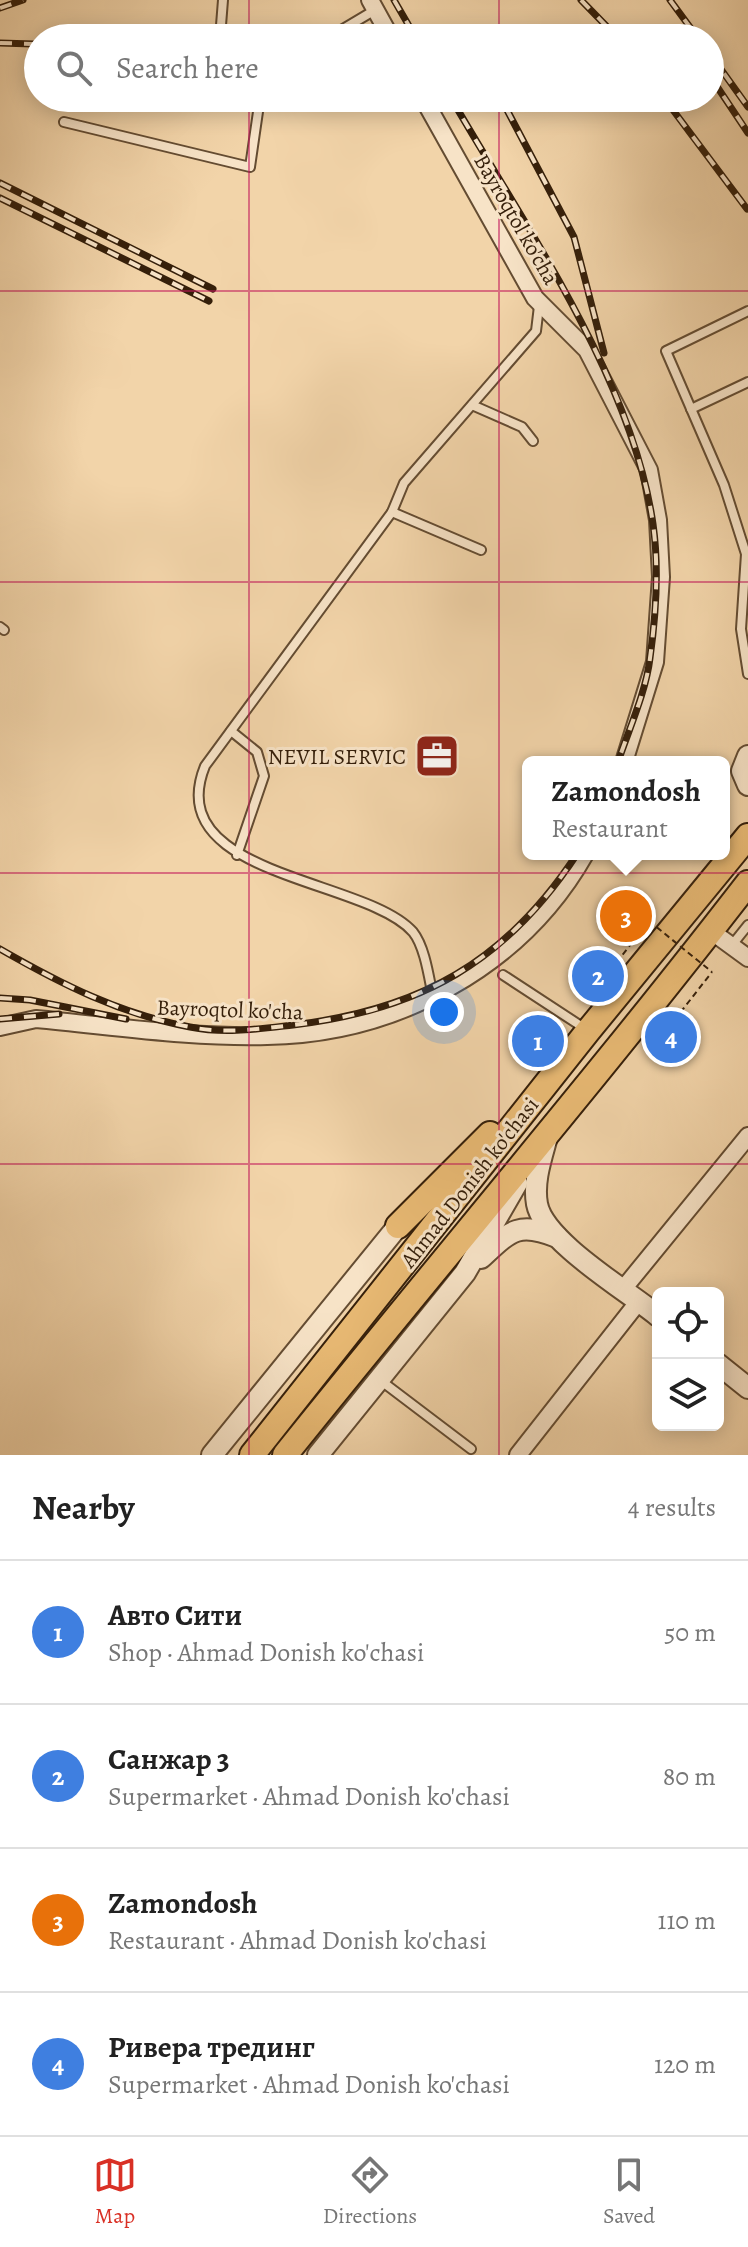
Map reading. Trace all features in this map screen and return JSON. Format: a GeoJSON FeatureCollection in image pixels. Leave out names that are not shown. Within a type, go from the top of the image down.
{"type":"FeatureCollection","features":[{"type":"Feature","properties":{"kind":"main road","name":"Ahmad Donish ko'chasi"},"geometry":{"type":"LineString","coordinates":[[730,858],[748,836]]}},
{"type":"Feature","properties":{"kind":"main road","name":"Ahmad Donish ko'chasi"},"geometry":{"type":"LineString","coordinates":[[252,1455],[588,1031],[728,860]]}},
{"type":"Feature","properties":{"kind":"main road","name":"Ahmad Donish ko'chasi"},"geometry":{"type":"LineString","coordinates":[[285,1455],[444,1256],[541,1145],[748,883]]}},
{"type":"Feature","properties":{"kind":"main road"},"geometry":{"type":"LineString","coordinates":[[398,1226],[588,1031]]}},
{"type":"Feature","properties":{"kind":"street"},"geometry":{"type":"LineString","coordinates":[[372,5],[383,24]]}},
{"type":"Feature","properties":{"kind":"street","name":"Bayroqtol ko'cha"},"geometry":{"type":"LineString","coordinates":[[431,112],[539,303],[587,350],[649,470],[658,520],[661,577],[655,662],[626,756]]}},
{"type":"Feature","properties":{"kind":"street"},"geometry":{"type":"LineString","coordinates":[[748,756],[742,771],[748,785]]}},
{"type":"Feature","properties":{"kind":"street","name":"Bayroqtol ko'cha"},"geometry":{"type":"LineString","coordinates":[[0,1027],[36,1019],[221,1035],[299,1034],[378,1017],[433,997],[524,936],[569,882],[582,860]]}},
{"type":"Feature","properties":{"kind":"street"},"geometry":{"type":"LineString","coordinates":[[711,931],[748,958]]}},
{"type":"Feature","properties":{"kind":"street"},"geometry":{"type":"LineString","coordinates":[[518,1455],[631,1294],[748,1136]]}},
{"type":"Feature","properties":{"kind":"street"},"geometry":{"type":"LineString","coordinates":[[541,1145],[537,1206],[557,1237]]}},
{"type":"Feature","properties":{"kind":"street","name":"Ahmad Donish ko'chasi"},"geometry":{"type":"LineString","coordinates":[[318,1455],[465,1273],[541,1145]]}},
{"type":"Feature","properties":{"kind":"street","name":"Ahmad Donish ko'chasi"},"geometry":{"type":"LineString","coordinates":[[212,1455],[398,1226]]}},
{"type":"Feature","properties":{"kind":"street"},"geometry":{"type":"LineString","coordinates":[[465,1273],[517,1230],[535,1229],[557,1237],[652,1311]]}},
{"type":"Feature","properties":{"kind":"street"},"geometry":{"type":"LineString","coordinates":[[724,1369],[748,1388]]}},
{"type":"Feature","properties":{"kind":"lane"},"geometry":{"type":"LineString","coordinates":[[221,24],[223,0]]}},
{"type":"Feature","properties":{"kind":"lane"},"geometry":{"type":"LineString","coordinates":[[347,24],[372,5]]}},
{"type":"Feature","properties":{"kind":"lane"},"geometry":{"type":"LineString","coordinates":[[64,122],[250,167],[258,112]]}},
{"type":"Feature","properties":{"kind":"lane"},"geometry":{"type":"LineString","coordinates":[[433,997],[417,938],[404,924],[237,855],[212,831],[201,809],[198,782],[205,766],[392,512],[404,483],[536,331],[539,303]]}},
{"type":"Feature","properties":{"kind":"lane"},"geometry":{"type":"LineString","coordinates":[[748,311],[668,348],[668,357],[724,485],[746,554],[741,629],[748,674]]}},
{"type":"Feature","properties":{"kind":"lane"},"geometry":{"type":"LineString","coordinates":[[691,409],[748,382]]}},
{"type":"Feature","properties":{"kind":"lane"},"geometry":{"type":"LineString","coordinates":[[472,405],[522,427],[533,441]]}},
{"type":"Feature","properties":{"kind":"lane"},"geometry":{"type":"LineString","coordinates":[[392,512],[481,550]]}},
{"type":"Feature","properties":{"kind":"lane"},"geometry":{"type":"LineString","coordinates":[[231,731],[257,752],[264,776],[237,855]]}},
{"type":"Feature","properties":{"kind":"lane"},"geometry":{"type":"LineString","coordinates":[[731,946],[748,925]]}},
{"type":"Feature","properties":{"kind":"lane"},"geometry":{"type":"LineString","coordinates":[[503,975],[588,1031]]}},
{"type":"Feature","properties":{"kind":"lane"},"geometry":{"type":"LineString","coordinates":[[379,1379],[471,1449]]}},
{"type":"Feature","properties":{"kind":"path"},"geometry":{"type":"LineString","coordinates":[[613,967],[649,921],[712,972],[662,1036]]}},
{"type":"Feature","properties":{"kind":"railway"},"geometry":{"type":"LineString","coordinates":[[0,8],[23,0]]}},
{"type":"Feature","properties":{"kind":"railway"},"geometry":{"type":"LineString","coordinates":[[394,0],[408,24]]}},
{"type":"Feature","properties":{"kind":"railway"},"geometry":{"type":"LineString","coordinates":[[581,0],[604,24]]}},
{"type":"Feature","properties":{"kind":"railway"},"geometry":{"type":"LineString","coordinates":[[670,0],[688,24]]}},
{"type":"Feature","properties":{"kind":"railway"},"geometry":{"type":"LineString","coordinates":[[0,43],[24,44]]}},
{"type":"Feature","properties":{"kind":"railway"},"geometry":{"type":"LineString","coordinates":[[724,74],[748,107]]}},
{"type":"Feature","properties":{"kind":"railway"},"geometry":{"type":"LineString","coordinates":[[724,97],[748,133]]}},
{"type":"Feature","properties":{"kind":"railway"},"geometry":{"type":"LineString","coordinates":[[459,112],[572,304],[623,413],[641,469],[655,540],[654,625],[645,684],[620,756]]}},
{"type":"Feature","properties":{"kind":"railway"},"geometry":{"type":"LineString","coordinates":[[508,112],[574,237],[604,353]]}},
{"type":"Feature","properties":{"kind":"railway"},"geometry":{"type":"LineString","coordinates":[[674,112],[747,209]]}},
{"type":"Feature","properties":{"kind":"railway"},"geometry":{"type":"LineString","coordinates":[[0,183],[213,289]]}},
{"type":"Feature","properties":{"kind":"railway"},"geometry":{"type":"LineString","coordinates":[[0,198],[209,301]]}},
{"type":"Feature","properties":{"kind":"railway"},"geometry":{"type":"LineString","coordinates":[[0,949],[115,1006],[190,1027],[242,1030],[339,1018],[420,993],[489,952],[521,924],[550,892],[573,860]]}},
{"type":"Feature","properties":{"kind":"railway"},"geometry":{"type":"LineString","coordinates":[[0,998],[30,1000],[126,1019]]}},
{"type":"Feature","properties":{"kind":"railway"},"geometry":{"type":"LineString","coordinates":[[0,1019],[59,1014]]}},
{"type":"Feature","properties":{"kind":"place","name":"NEVIL SERVIC"},"geometry":{"type":"Point","coordinates":[437,756]}},
{"type":"Feature","properties":{"kind":"place","name":"Zamondosh"},"geometry":{"type":"Point","coordinates":[626,916]}},
{"type":"Feature","properties":{"kind":"place","name":"Санжар 3"},"geometry":{"type":"Point","coordinates":[598,976]}},
{"type":"Feature","properties":{"kind":"place","name":"Ривера трединг"},"geometry":{"type":"Point","coordinates":[671,1037]}},
{"type":"Feature","properties":{"kind":"place","name":"Авто Сити"},"geometry":{"type":"Point","coordinates":[538,1041]}}]}
